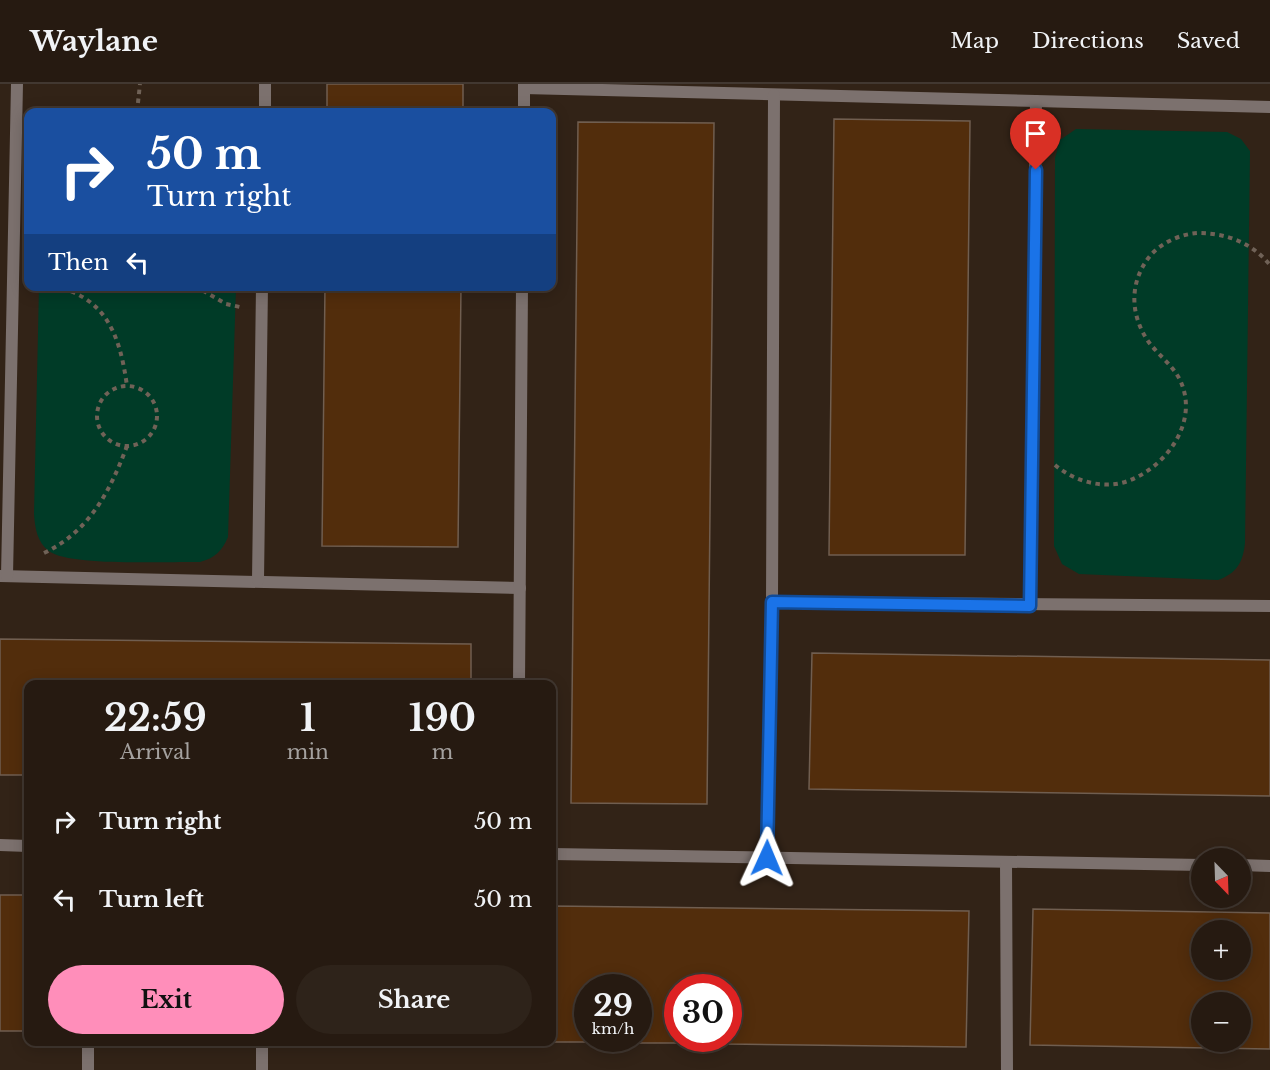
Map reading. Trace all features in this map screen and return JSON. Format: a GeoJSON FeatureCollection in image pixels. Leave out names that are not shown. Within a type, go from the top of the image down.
{"type":"FeatureCollection","features":[{"type":"Feature","properties":{"kind":"street"},"geometry":{"type":"LineString","coordinates":[[17,84],[5,573],[520,588]]}},
{"type":"Feature","properties":{"kind":"street"},"geometry":{"type":"LineString","coordinates":[[265,84],[265,108]]}},
{"type":"Feature","properties":{"kind":"street"},"geometry":{"type":"LineString","coordinates":[[524,108],[524,86],[1270,107]]}},
{"type":"Feature","properties":{"kind":"street"},"geometry":{"type":"LineString","coordinates":[[767,858],[772,602],[774,94]]}},
{"type":"Feature","properties":{"kind":"street"},"geometry":{"type":"LineString","coordinates":[[1030,606],[1034,442],[1036,101]]}},
{"type":"Feature","properties":{"kind":"street"},"geometry":{"type":"LineString","coordinates":[[258,580],[262,291]]}},
{"type":"Feature","properties":{"kind":"street"},"geometry":{"type":"LineString","coordinates":[[519,680],[522,291]]}},
{"type":"Feature","properties":{"kind":"street"},"geometry":{"type":"LineString","coordinates":[[772,602],[1030,606],[1270,606]]}},
{"type":"Feature","properties":{"kind":"street"},"geometry":{"type":"LineString","coordinates":[[0,845],[24,846]]}},
{"type":"Feature","properties":{"kind":"street"},"geometry":{"type":"LineString","coordinates":[[556,854],[1191,865]]}},
{"type":"Feature","properties":{"kind":"street"},"geometry":{"type":"LineString","coordinates":[[1006,862],[1007,1070]]}},
{"type":"Feature","properties":{"kind":"street"},"geometry":{"type":"LineString","coordinates":[[1251,865],[1270,866]]}},
{"type":"Feature","properties":{"kind":"street"},"geometry":{"type":"LineString","coordinates":[[88,1046],[88,1070]]}},
{"type":"Feature","properties":{"kind":"street"},"geometry":{"type":"LineString","coordinates":[[262,1046],[262,1070]]}},
{"type":"Feature","properties":{"kind":"path"},"geometry":{"type":"LineString","coordinates":[[137,108],[140,84]]}},
{"type":"Feature","properties":{"kind":"path"},"geometry":{"type":"LineString","coordinates":[[1034,442],[1046,459],[1063,472],[1082,481],[1103,484],[1124,482],[1144,475],[1161,462],[1174,445],[1183,424],[1185,402],[1180,380],[1151,345],[1136,316],[1133,293],[1140,272],[1154,252],[1172,239],[1195,233],[1219,234],[1242,241],[1261,254],[1270,265]]}},
{"type":"Feature","properties":{"kind":"path"},"geometry":{"type":"LineString","coordinates":[[73,291],[89,300],[102,314],[120,345],[127,386]]}},
{"type":"Feature","properties":{"kind":"path"},"geometry":{"type":"LineString","coordinates":[[204,291],[226,304],[262,310]]}},
{"type":"Feature","properties":{"kind":"path"},"geometry":{"type":"LineString","coordinates":[[127,386],[138,388],[148,394],[155,404],[157,415],[155,427],[149,437],[139,444],[127,446],[116,444],[106,437],[99,428],[97,416],[99,405],[105,395],[115,388],[127,386]]}},
{"type":"Feature","properties":{"kind":"path"},"geometry":{"type":"LineString","coordinates":[[5,573],[47,552],[75,533],[105,497],[127,446]]}},
{"type":"Feature","properties":{"kind":"green space"},"geometry":{"type":"Polygon","coordinates":[[[1076,129],[1227,132],[1241,139],[1250,151],[1245,543],[1243,556],[1238,566],[1230,574],[1218,580],[1079,574],[1062,564],[1054,546],[1055,158],[1060,140],[1076,129]]]}},
{"type":"Feature","properties":{"kind":"green space"},"geometry":{"type":"Polygon","coordinates":[[[39,291],[236,291],[228,537],[220,550],[214,556],[200,562],[98,561],[60,556],[49,551],[39,539],[34,514],[39,291]]]}},
{"type":"Feature","properties":{"kind":"building"},"geometry":{"type":"Polygon","coordinates":[[[327,84],[463,84],[463,108],[327,108],[327,84]]]}},
{"type":"Feature","properties":{"kind":"building"},"geometry":{"type":"Polygon","coordinates":[[[834,119],[970,121],[965,555],[829,555],[834,119]]]}},
{"type":"Feature","properties":{"kind":"building"},"geometry":{"type":"Polygon","coordinates":[[[578,122],[714,123],[707,804],[571,803],[578,122]]]}},
{"type":"Feature","properties":{"kind":"building"},"geometry":{"type":"Polygon","coordinates":[[[325,291],[461,291],[458,547],[322,546],[325,291]]]}},
{"type":"Feature","properties":{"kind":"building"},"geometry":{"type":"Polygon","coordinates":[[[0,639],[471,644],[471,680],[24,680],[24,775],[0,775],[0,639]]]}},
{"type":"Feature","properties":{"kind":"building"},"geometry":{"type":"Polygon","coordinates":[[[812,653],[1270,660],[1270,796],[809,789],[812,653]]]}},
{"type":"Feature","properties":{"kind":"building"},"geometry":{"type":"Polygon","coordinates":[[[0,895],[24,895],[24,1031],[0,1031],[0,895]]]}},
{"type":"Feature","properties":{"kind":"building"},"geometry":{"type":"Polygon","coordinates":[[[556,906],[969,911],[966,1047],[742,1044],[742,974],[664,974],[664,1043],[652,1043],[652,974],[574,974],[574,1042],[556,1042],[556,906]]]}},
{"type":"Feature","properties":{"kind":"building"},"geometry":{"type":"Polygon","coordinates":[[[1033,909],[1270,913],[1270,1049],[1251,1049],[1251,992],[1191,992],[1191,1048],[1030,1045],[1033,909]]]}},
{"type":"Feature","properties":{"kind":"route"},"geometry":{"type":"LineString","coordinates":[[767,858],[772,602],[1030,606],[1036,170]]}}]}
